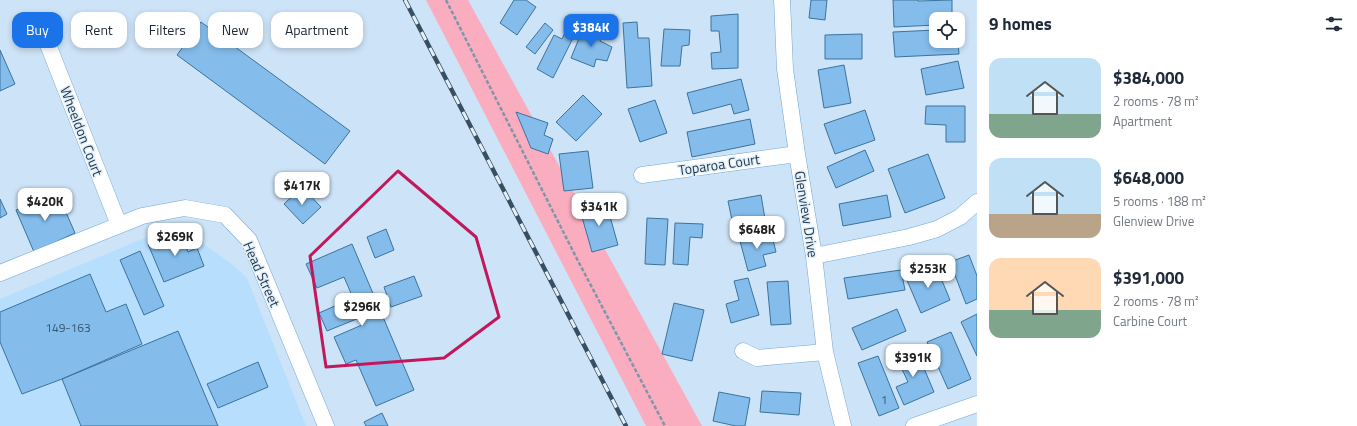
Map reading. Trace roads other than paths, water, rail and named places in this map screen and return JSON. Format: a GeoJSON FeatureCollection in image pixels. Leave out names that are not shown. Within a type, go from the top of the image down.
{"type":"FeatureCollection","features":[{"type":"Feature","properties":{"kind":"street","name":"Glenview Drive"},"geometry":{"type":"LineString","coordinates":[[782,0],[785,69],[814,256],[825,352],[843,426]]}},
{"type":"Feature","properties":{"kind":"street","name":"Wheeldon Court"},"geometry":{"type":"LineString","coordinates":[[49,48],[119,225]]}},
{"type":"Feature","properties":{"kind":"street","name":"Toparoa Court"},"geometry":{"type":"LineString","coordinates":[[642,175],[797,154]]}},
{"type":"Feature","properties":{"kind":"street"},"geometry":{"type":"LineString","coordinates":[[814,256],[909,237],[937,229],[960,217],[977,202]]}},
{"type":"Feature","properties":{"kind":"street","name":"Head Street"},"geometry":{"type":"LineString","coordinates":[[0,274],[142,216],[185,208],[225,215],[249,240],[326,426]]}},
{"type":"Feature","properties":{"kind":"street"},"geometry":{"type":"LineString","coordinates":[[744,351],[757,358],[825,352]]}},
{"type":"Feature","properties":{"kind":"street"},"geometry":{"type":"LineString","coordinates":[[914,426],[977,404]]}},
{"type":"Feature","properties":{"kind":"railway"},"geometry":{"type":"LineString","coordinates":[[405,0],[626,426]]}}]}
